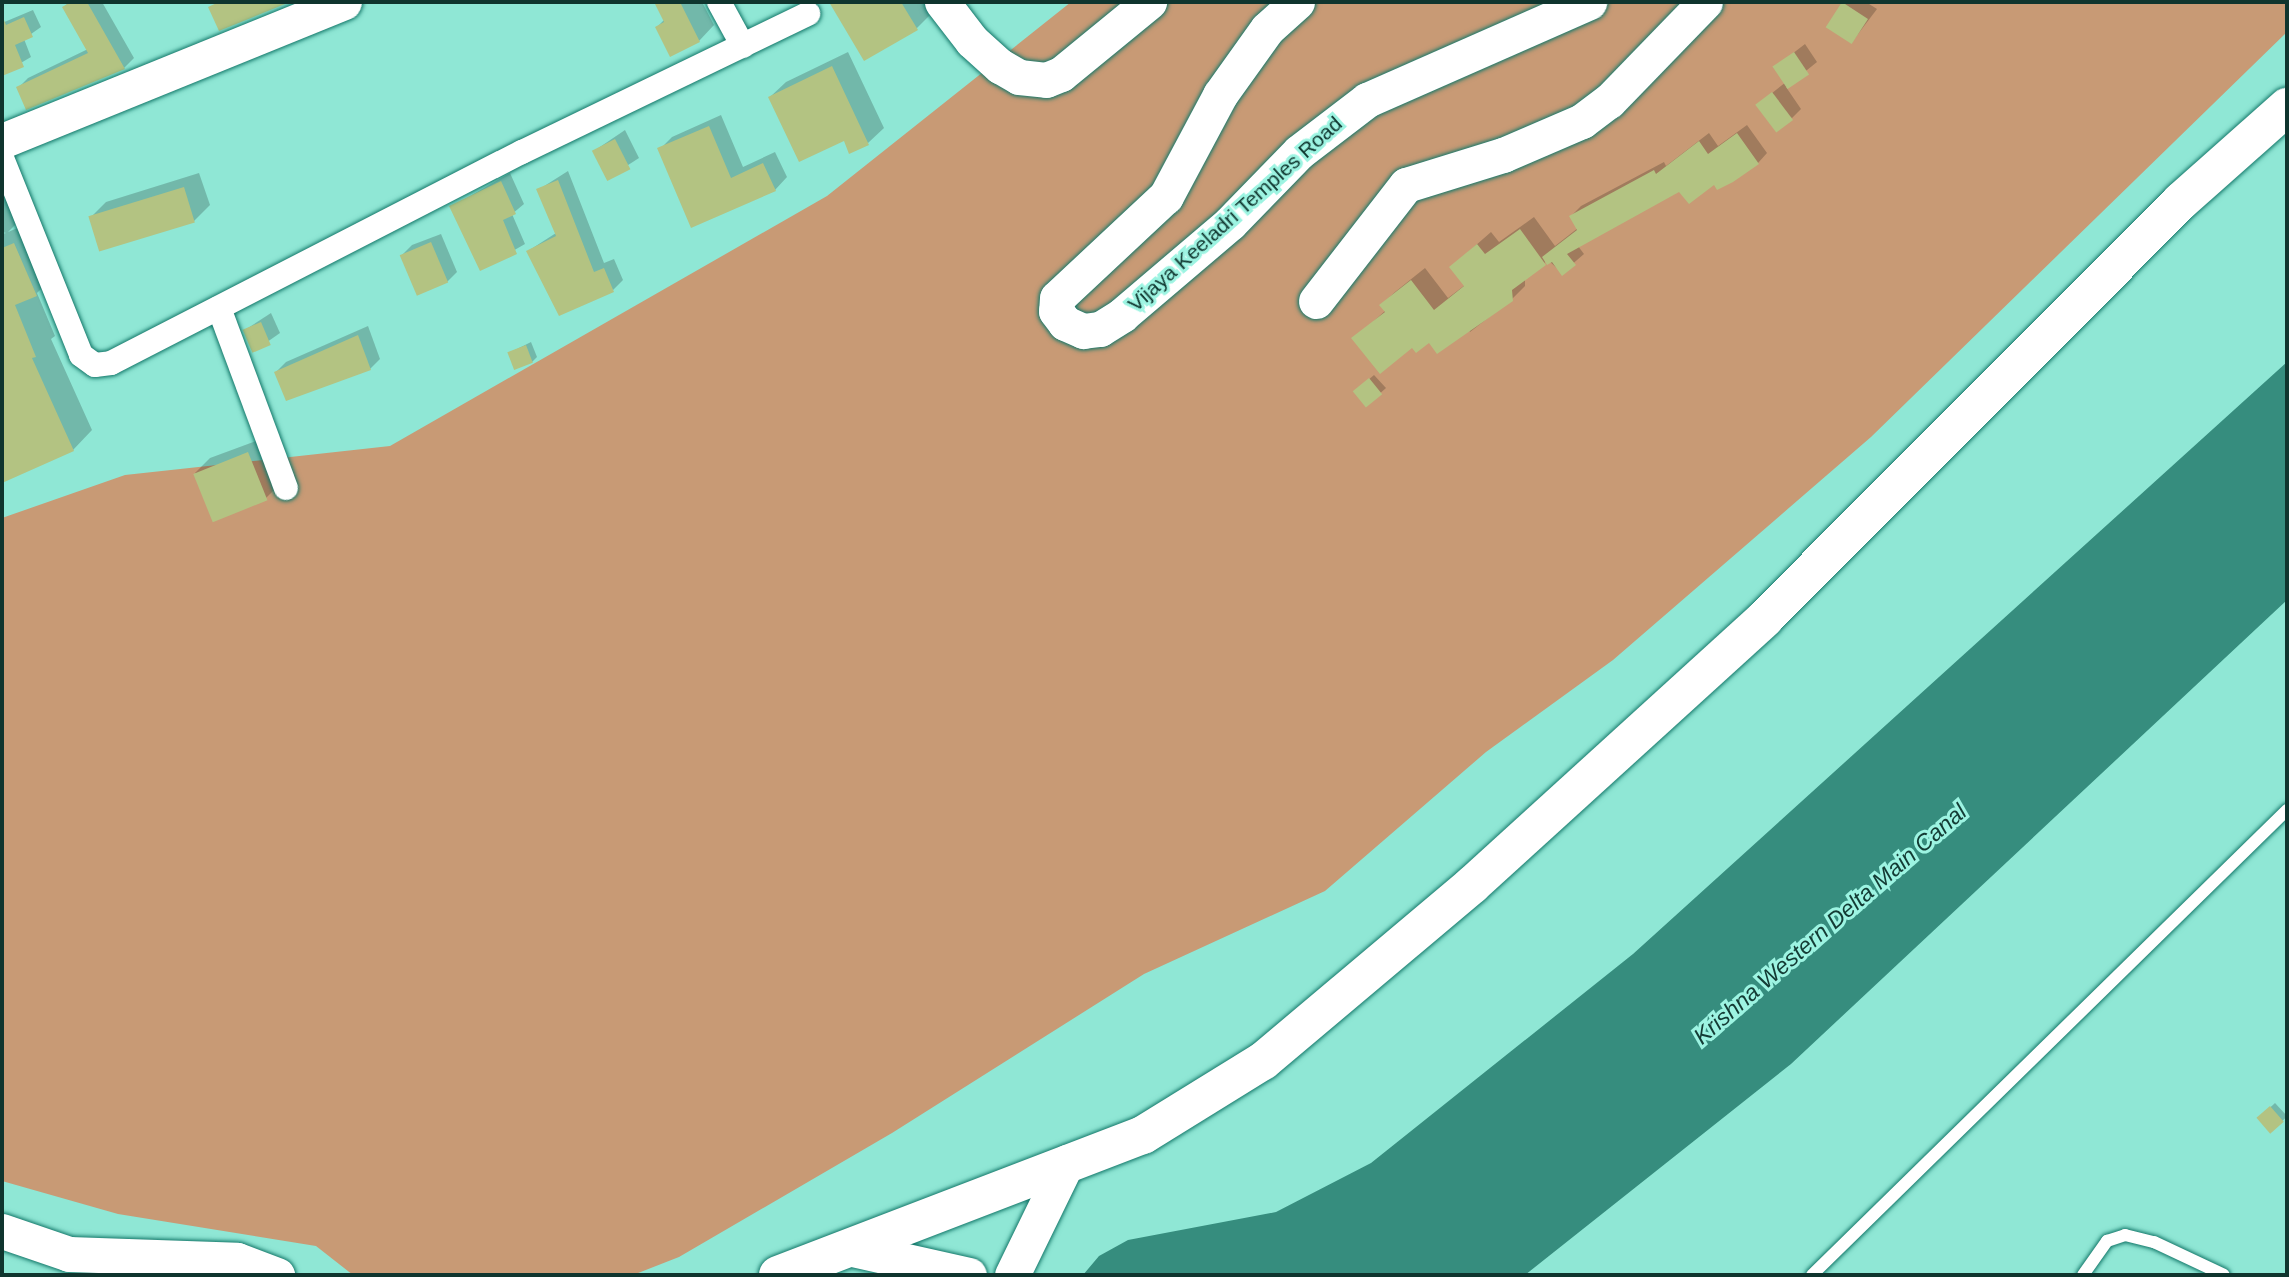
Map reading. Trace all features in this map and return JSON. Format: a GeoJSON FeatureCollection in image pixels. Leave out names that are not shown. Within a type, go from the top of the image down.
{"type":"FeatureCollection","features":[{"type":"Feature","properties":{"kind":"main road"},"geometry":{"type":"LineString","coordinates":[[778,1275],[1143,1135],[1262,1062],[1472,885],[1765,618],[2181,201],[2287,107]]}},
{"type":"Feature","properties":{"kind":"street"},"geometry":{"type":"LineString","coordinates":[[2,141],[344,2]]}},
{"type":"Feature","properties":{"kind":"street"},"geometry":{"type":"LineString","coordinates":[[719,2],[743,46]]}},
{"type":"Feature","properties":{"kind":"street"},"geometry":{"type":"LineString","coordinates":[[942,2],[972,41],[1000,66],[1019,77],[1046,80],[1061,74],[1149,2]]}},
{"type":"Feature","properties":{"kind":"street","name":"Vijaya Keeladri Temples Road"},"geometry":{"type":"LineString","coordinates":[[1297,2],[1268,29],[1220,95],[1166,196],[1057,298],[1056,311],[1065,323],[1083,331],[1100,329],[1122,315],[1230,223],[1308,144],[1367,100],[1589,2]]}},
{"type":"Feature","properties":{"kind":"street"},"geometry":{"type":"LineString","coordinates":[[1317,301],[1406,185],[1513,151],[1582,121],[1609,100],[1705,2]]}},
{"type":"Feature","properties":{"kind":"street"},"geometry":{"type":"LineString","coordinates":[[2,158],[81,355],[94,365],[111,363],[522,152],[808,14]]}},
{"type":"Feature","properties":{"kind":"street"},"geometry":{"type":"LineString","coordinates":[[219,308],[286,488]]}},
{"type":"Feature","properties":{"kind":"street"},"geometry":{"type":"LineString","coordinates":[[1012,1275],[1067,1162]]}},
{"type":"Feature","properties":{"kind":"street"},"geometry":{"type":"LineString","coordinates":[[2,1231],[69,1254],[237,1260],[277,1275]]}},
{"type":"Feature","properties":{"kind":"street"},"geometry":{"type":"LineString","coordinates":[[848,1248],[969,1275]]}},
{"type":"Feature","properties":{"kind":"lane"},"geometry":{"type":"LineString","coordinates":[[1812,1275],[2287,810]]}},
{"type":"Feature","properties":{"kind":"lane"},"geometry":{"type":"LineString","coordinates":[[2083,1275],[2107,1241],[2124,1235],[2154,1242],[2224,1275]]}},
{"type":"Feature","properties":{"kind":"shaded area"},"geometry":{"type":"Polygon","coordinates":[[[1071,2],[2287,2],[2287,32],[1871,437],[1613,660],[1486,752],[1325,891],[1144,974],[892,1133],[679,1257],[633,1275],[353,1275],[316,1246],[118,1214],[2,1181],[2,518],[125,475],[390,446],[827,196],[1071,2]]]}},
{"type":"Feature","properties":{"kind":"water","name":"Krishna Western Delta Main Canal"},"geometry":{"type":"Polygon","coordinates":[[[2287,362],[2287,600],[1791,1064],[1525,1275],[1083,1275],[1099,1256],[1128,1240],[1276,1212],[1371,1163],[1633,954],[2287,362]]]}},
{"type":"Feature","properties":{"kind":"building"},"geometry":{"type":"Polygon","coordinates":[[[71,2],[87,2],[125,69],[26,110],[16,87],[88,53],[62,7],[71,2]]]}},
{"type":"Feature","properties":{"kind":"building"},"geometry":{"type":"Polygon","coordinates":[[[219,2],[290,2],[219,31],[208,7],[219,2]]]}},
{"type":"Feature","properties":{"kind":"building"},"geometry":{"type":"Polygon","coordinates":[[[654,2],[680,2],[700,42],[670,57],[655,27],[664,22],[654,2]]]}},
{"type":"Feature","properties":{"kind":"building"},"geometry":{"type":"Polygon","coordinates":[[[829,2],[901,2],[918,30],[864,61],[829,2]]]}},
{"type":"Feature","properties":{"kind":"building"},"geometry":{"type":"Polygon","coordinates":[[[1842,2],[1868,19],[1852,44],[1826,27],[1842,2]]]}},
{"type":"Feature","properties":{"kind":"building"},"geometry":{"type":"Polygon","coordinates":[[[2,15],[6,25],[24,17],[33,37],[15,45],[24,67],[2,76],[2,15]]]}},
{"type":"Feature","properties":{"kind":"building"},"geometry":{"type":"Polygon","coordinates":[[[1794,52],[1809,74],[1788,89],[1772,67],[1794,52]]]}},
{"type":"Feature","properties":{"kind":"building"},"geometry":{"type":"Polygon","coordinates":[[[832,66],[869,145],[849,154],[844,141],[799,162],[768,97],[832,66]]]}},
{"type":"Feature","properties":{"kind":"building"},"geometry":{"type":"Polygon","coordinates":[[[1772,92],[1793,120],[1776,133],[1755,105],[1772,92]]]}},
{"type":"Feature","properties":{"kind":"building"},"geometry":{"type":"Polygon","coordinates":[[[709,126],[731,178],[763,163],[776,191],[691,228],[657,148],[709,126]]]}},
{"type":"Feature","properties":{"kind":"building"},"geometry":{"type":"Polygon","coordinates":[[[1737,133],[1759,164],[1717,190],[1714,185],[1689,204],[1679,192],[1567,254],[1576,265],[1562,276],[1552,262],[1547,265],[1542,257],[1577,230],[1569,216],[1654,170],[1656,174],[1699,141],[1708,154],[1737,133]]]}},
{"type":"Feature","properties":{"kind":"building"},"geometry":{"type":"Polygon","coordinates":[[[615,139],[630,169],[607,181],[592,151],[615,139]]]}},
{"type":"Feature","properties":{"kind":"building"},"geometry":{"type":"Polygon","coordinates":[[[558,180],[594,272],[604,268],[614,292],[559,316],[526,251],[556,236],[536,189],[558,180]]]}},
{"type":"Feature","properties":{"kind":"building"},"geometry":{"type":"Polygon","coordinates":[[[501,181],[516,214],[503,220],[517,254],[480,271],[449,206],[501,181]]]}},
{"type":"Feature","properties":{"kind":"building"},"geometry":{"type":"Polygon","coordinates":[[[184,187],[195,222],[99,252],[88,216],[184,187]]]}},
{"type":"Feature","properties":{"kind":"building"},"geometry":{"type":"Polygon","coordinates":[[[1520,229],[1546,265],[1512,290],[1513,301],[1437,354],[1429,343],[1416,353],[1412,348],[1380,374],[1351,338],[1385,312],[1379,305],[1411,280],[1434,310],[1464,286],[1449,267],[1477,244],[1485,254],[1520,229]]]}},
{"type":"Feature","properties":{"kind":"building"},"geometry":{"type":"Polygon","coordinates":[[[431,242],[448,283],[417,296],[400,255],[431,242]]]}},
{"type":"Feature","properties":{"kind":"building"},"geometry":{"type":"Polygon","coordinates":[[[14,243],[37,296],[15,305],[36,357],[32,358],[74,451],[2,483],[2,248],[14,243]]]}},
{"type":"Feature","properties":{"kind":"building"},"geometry":{"type":"Polygon","coordinates":[[[261,322],[271,345],[252,353],[243,330],[261,322]]]}},
{"type":"Feature","properties":{"kind":"building"},"geometry":{"type":"Polygon","coordinates":[[[358,335],[371,370],[286,401],[274,372],[358,335]]]}},
{"type":"Feature","properties":{"kind":"building"},"geometry":{"type":"Polygon","coordinates":[[[526,345],[533,363],[514,370],[507,352],[526,345]]]}},
{"type":"Feature","properties":{"kind":"building"},"geometry":{"type":"Polygon","coordinates":[[[1369,378],[1382,394],[1366,408],[1353,391],[1369,378]]]}},
{"type":"Feature","properties":{"kind":"building"},"geometry":{"type":"Polygon","coordinates":[[[248,452],[267,500],[213,522],[193,474],[248,452]]]}},
{"type":"Feature","properties":{"kind":"building"},"geometry":{"type":"Polygon","coordinates":[[[2270,1106],[2284,1122],[2270,1134],[2256,1118],[2270,1106]]]}}]}
